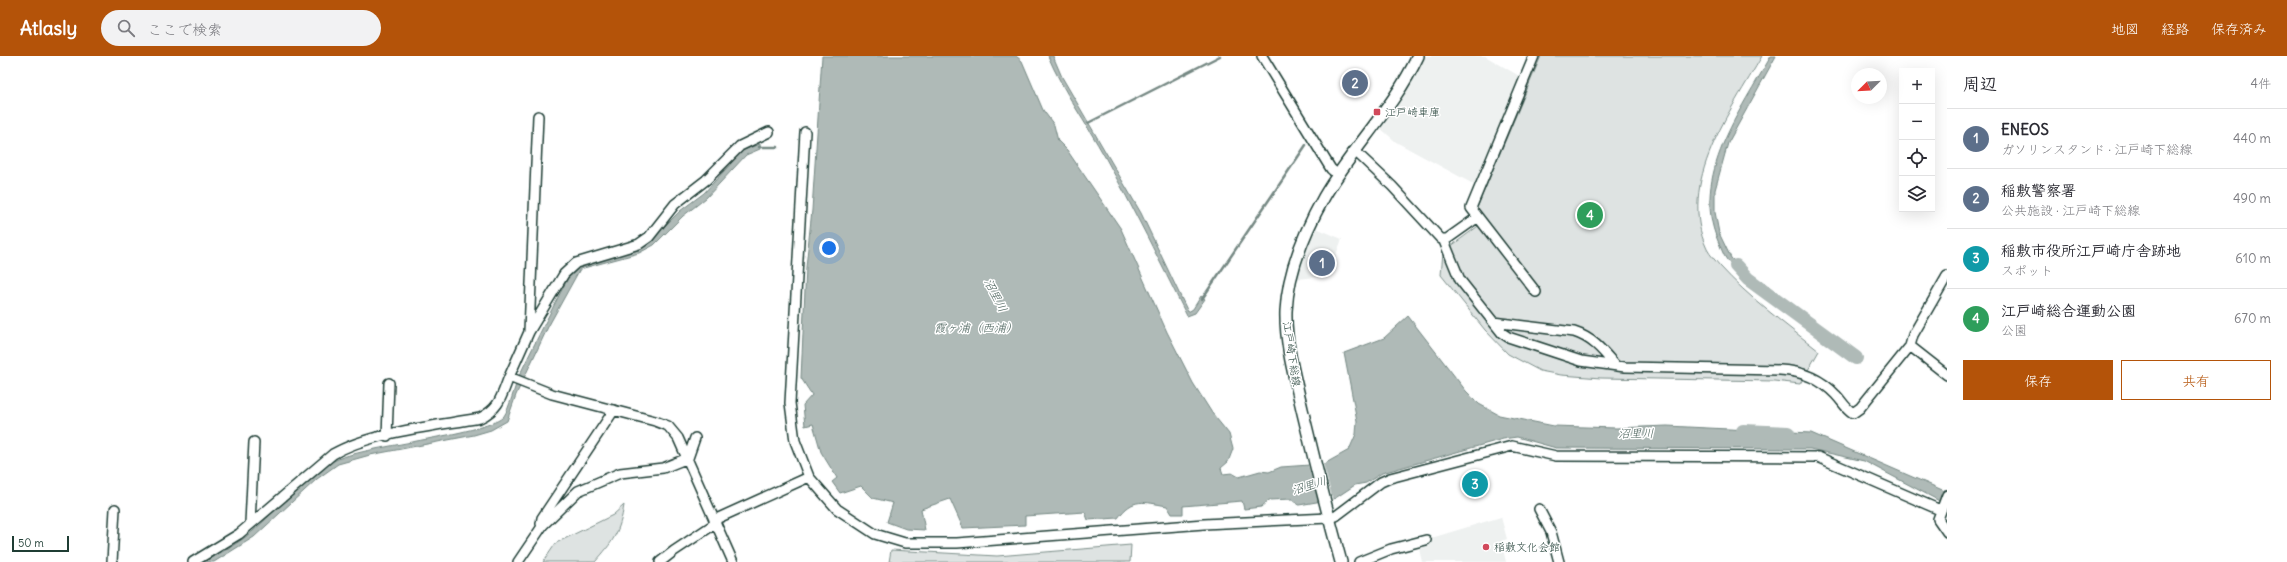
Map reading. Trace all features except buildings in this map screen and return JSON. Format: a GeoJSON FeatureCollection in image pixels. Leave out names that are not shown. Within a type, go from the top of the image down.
{"type":"FeatureCollection","features":[{"type":"Feature","properties":{"kind":"main road","name":"江戸崎下総線"},"geometry":{"type":"LineString","coordinates":[[1341,562],[1295,378],[1286,310],[1291,280],[1302,246],[1316,212],[1338,175],[1394,97],[1418,56]]}},
{"type":"Feature","properties":{"kind":"street"},"geometry":{"type":"LineString","coordinates":[[1262,56],[1331,168],[1338,175]]}},
{"type":"Feature","properties":{"kind":"street"},"geometry":{"type":"LineString","coordinates":[[1534,56],[1472,203],[1472,210],[1536,292]]}},
{"type":"Feature","properties":{"kind":"street"},"geometry":{"type":"LineString","coordinates":[[529,332],[538,116]]}},
{"type":"Feature","properties":{"kind":"street"},"geometry":{"type":"LineString","coordinates":[[193,562],[239,534],[250,523],[333,454],[345,447],[387,436],[480,418],[491,413],[498,405],[529,332],[564,274],[576,262],[639,244],[649,236],[675,204],[706,180],[740,146],[769,132]]}},
{"type":"Feature","properties":{"kind":"street"},"geometry":{"type":"LineString","coordinates":[[805,132],[790,403],[794,441],[809,477],[837,509],[875,534],[905,543],[958,543],[1329,515],[1336,516],[1381,482],[1390,478],[1512,446],[1556,456],[1818,457],[1940,509]]}},
{"type":"Feature","properties":{"kind":"street"},"geometry":{"type":"LineString","coordinates":[[1355,151],[1444,241],[1460,280],[1493,322],[1508,337],[1581,361],[1615,366],[1795,372],[1815,379],[1829,388],[1852,413],[1860,408],[1910,346],[1913,335],[1947,276]]}},
{"type":"Feature","properties":{"kind":"street"},"geometry":{"type":"LineString","coordinates":[[1444,241],[1478,217]]}},
{"type":"Feature","properties":{"kind":"street"},"geometry":{"type":"LineString","coordinates":[[1493,322],[1574,332],[1587,336],[1599,346],[1615,366]]}},
{"type":"Feature","properties":{"kind":"street"},"geometry":{"type":"LineString","coordinates":[[1910,346],[1947,375]]}},
{"type":"Feature","properties":{"kind":"street"},"geometry":{"type":"LineString","coordinates":[[509,377],[552,394],[668,426],[678,438],[688,458],[733,562]]}},
{"type":"Feature","properties":{"kind":"street"},"geometry":{"type":"LineString","coordinates":[[387,436],[389,383]]}},
{"type":"Feature","properties":{"kind":"street"},"geometry":{"type":"LineString","coordinates":[[540,529],[542,518],[614,410]]}},
{"type":"Feature","properties":{"kind":"street"},"geometry":{"type":"LineString","coordinates":[[688,458],[694,438]]}},
{"type":"Feature","properties":{"kind":"street"},"geometry":{"type":"LineString","coordinates":[[250,523],[254,442]]}},
{"type":"Feature","properties":{"kind":"street"},"geometry":{"type":"LineString","coordinates":[[518,562],[540,529],[578,491],[620,473],[663,468],[688,458]]}},
{"type":"Feature","properties":{"kind":"street"},"geometry":{"type":"LineString","coordinates":[[660,562],[674,550],[715,522],[809,477]]}},
{"type":"Feature","properties":{"kind":"street"},"geometry":{"type":"LineString","coordinates":[[1947,495],[1940,509],[1938,519],[1947,532]]}},
{"type":"Feature","properties":{"kind":"street"},"geometry":{"type":"LineString","coordinates":[[112,562],[114,509]]}},
{"type":"Feature","properties":{"kind":"street"},"geometry":{"type":"LineString","coordinates":[[1539,509],[1551,532],[1559,562]]}},
{"type":"Feature","properties":{"kind":"street"},"geometry":{"type":"LineString","coordinates":[[1359,562],[1391,549],[1426,540]]}},
{"type":"Feature","properties":{"kind":"shaded area"},"geometry":{"type":"Polygon","coordinates":[[[1424,56],[1485,56],[1521,77],[1475,185],[1396,142],[1379,127],[1402,96],[1424,56]]]}},
{"type":"Feature","properties":{"kind":"shaded area"},"geometry":{"type":"Polygon","coordinates":[[[1541,56],[1762,56],[1736,100],[1711,148],[1703,173],[1698,199],[1699,224],[1707,249],[1711,256],[1731,278],[1780,321],[1819,351],[1800,384],[1774,381],[1601,378],[1561,375],[1540,371],[1508,354],[1485,330],[1441,275],[1443,252],[1485,221],[1476,210],[1541,56]]]}},
{"type":"Feature","properties":{"kind":"shaded area"},"geometry":{"type":"Polygon","coordinates":[[[1316,228],[1342,239],[1328,276],[1297,279],[1301,260],[1316,228]]]}},
{"type":"Feature","properties":{"kind":"shaded area"},"geometry":{"type":"Polygon","coordinates":[[[624,505],[618,530],[615,536],[595,562],[543,562],[556,543],[613,515],[624,505]]]}},
{"type":"Feature","properties":{"kind":"shaded area"},"geometry":{"type":"Polygon","coordinates":[[[1501,517],[1507,539],[1501,541],[1506,562],[1422,562],[1419,549],[1429,545],[1428,539],[1501,517]]]}},
{"type":"Feature","properties":{"kind":"shaded area"},"geometry":{"type":"Polygon","coordinates":[[[1131,545],[1130,562],[889,562],[891,550],[997,556],[1131,545]]]}},
{"type":"Feature","properties":{"kind":"water","name":"霞ヶ浦（西浦）"},"geometry":{"type":"Polygon","coordinates":[[[822,56],[1016,56],[1022,61],[1043,110],[1054,125],[1058,141],[1067,150],[1121,229],[1167,332],[1193,383],[1212,413],[1229,434],[1233,449],[1228,462],[1221,468],[1223,474],[1232,473],[1239,477],[1260,471],[1269,472],[1281,467],[1324,464],[1349,450],[1356,434],[1357,421],[1344,353],[1384,338],[1408,316],[1466,391],[1479,404],[1499,415],[1554,426],[1616,428],[1667,426],[1811,433],[1947,492],[1947,505],[1864,461],[1810,449],[1556,448],[1517,437],[1503,439],[1382,473],[1366,483],[1355,485],[1334,499],[1299,505],[1292,499],[1269,500],[1261,507],[1244,509],[1242,501],[1183,506],[1183,514],[1172,514],[1167,506],[1152,503],[1140,503],[1134,504],[1123,511],[1118,518],[1088,520],[1085,512],[1025,516],[1025,525],[963,528],[950,499],[921,509],[925,530],[906,529],[887,522],[893,503],[873,498],[861,486],[840,493],[832,482],[837,478],[821,452],[813,424],[805,426],[803,405],[812,395],[801,378],[806,267],[812,210],[822,56]]]}},
{"type":"Feature","properties":{"kind":"water"},"geometry":{"type":"Polygon","coordinates":[[[1048,56],[1053,56],[1062,77],[1141,213],[1188,312],[1193,309],[1201,296],[1205,299],[1195,313],[1187,316],[1126,196],[1061,82],[1048,56]]]}},
{"type":"Feature","properties":{"kind":"water"},"geometry":{"type":"Polygon","coordinates":[[[1771,56],[1776,56],[1728,143],[1715,190],[1715,212],[1719,233],[1731,258],[1750,278],[1746,280],[1727,260],[1718,241],[1711,217],[1710,193],[1715,169],[1723,145],[1734,121],[1771,56]]]}},
{"type":"Feature","properties":{"kind":"water"},"geometry":{"type":"Polygon","coordinates":[[[760,144],[760,149],[746,155],[706,198],[683,216],[654,245],[639,253],[580,269],[548,327],[516,395],[507,421],[491,430],[474,435],[370,455],[338,464],[317,479],[254,537],[214,562],[204,562],[248,535],[305,481],[328,464],[338,459],[374,449],[454,434],[495,422],[504,416],[519,376],[575,265],[651,240],[680,211],[704,193],[743,150],[760,144]]]}},
{"type":"Feature","properties":{"kind":"pier"},"geometry":{"type":"Polygon","coordinates":[[[1323,463],[1333,501],[1319,504],[1308,465],[1323,463]]]}},
{"type":"Feature","properties":{"kind":"waterway"},"geometry":{"type":"LineString","coordinates":[[1088,123],[1220,56]]}},
{"type":"Feature","properties":{"kind":"waterway"},"geometry":{"type":"LineString","coordinates":[[1202,299],[1306,145]]}},
{"type":"Feature","properties":{"kind":"waterway"},"geometry":{"type":"LineString","coordinates":[[759,147],[778,147]]}},
{"type":"Feature","properties":{"kind":"waterway"},"geometry":{"type":"LineString","coordinates":[[1736,266],[1748,279],[1856,358]]}},
{"type":"Feature","properties":{"kind":"waterway","name":"沼里川"},"geometry":{"type":"LineString","coordinates":[[1743,431],[1788,433]]}},
{"type":"Feature","properties":{"kind":"place","name":"稲敷警察署"},"geometry":{"type":"Point","coordinates":[1355,83]}},
{"type":"Feature","properties":{"kind":"place","name":"江戸崎車庫"},"geometry":{"type":"Point","coordinates":[1377,112]}},
{"type":"Feature","properties":{"kind":"place","name":"江戸崎総合運動公園"},"geometry":{"type":"Point","coordinates":[1590,215]}},
{"type":"Feature","properties":{"kind":"place","name":"ENEOS"},"geometry":{"type":"Point","coordinates":[1322,263]}},
{"type":"Feature","properties":{"kind":"place","name":"稲敷市役所江戸崎庁舎跡地"},"geometry":{"type":"Point","coordinates":[1475,484]}},
{"type":"Feature","properties":{"kind":"place","name":"稲敷文化会館"},"geometry":{"type":"Point","coordinates":[1486,547]}}]}
